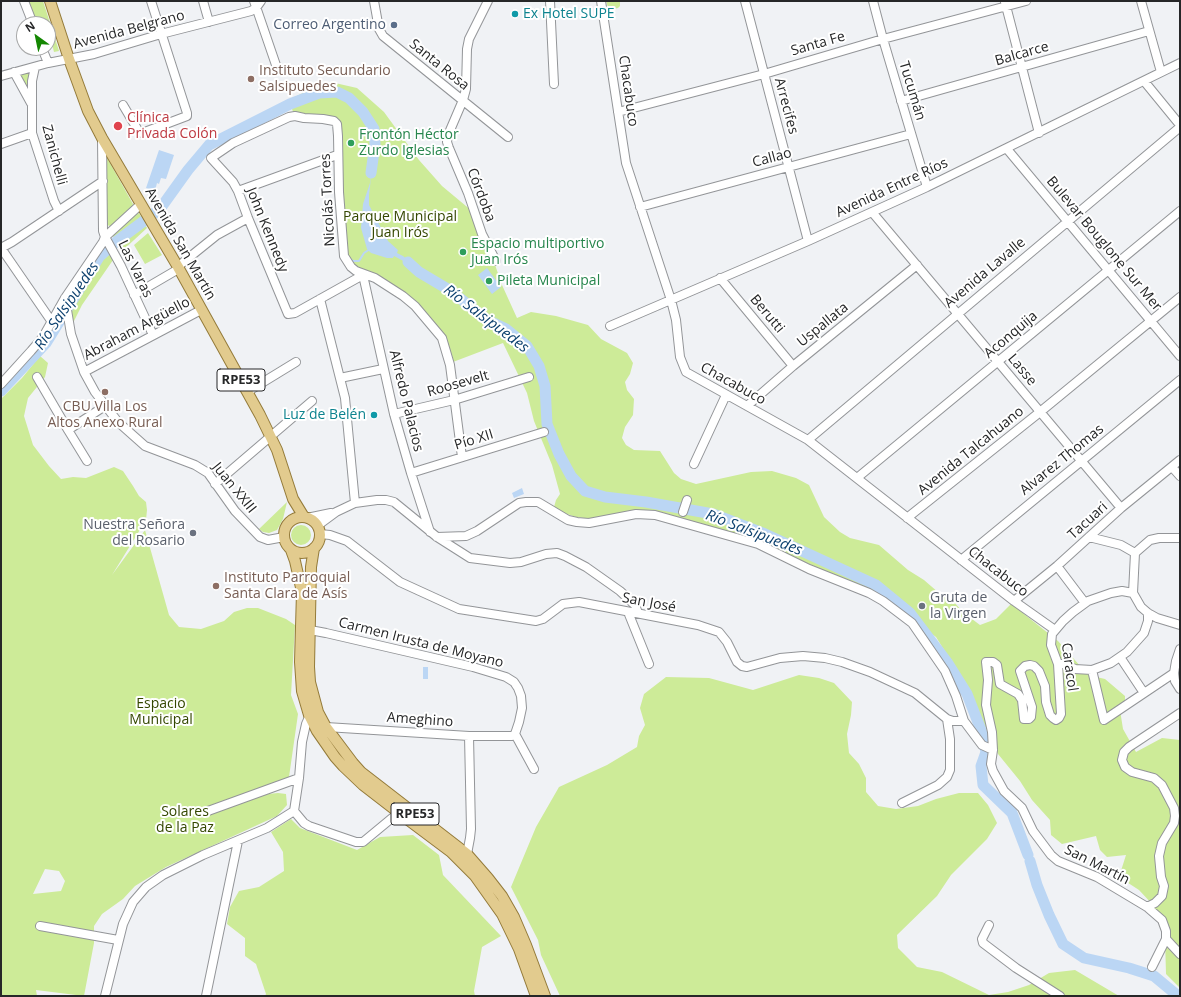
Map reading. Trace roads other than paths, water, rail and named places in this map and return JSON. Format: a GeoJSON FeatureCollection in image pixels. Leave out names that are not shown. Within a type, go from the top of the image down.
{"type":"FeatureCollection","features":[{"type":"Feature","properties":{"kind":"main road","name":"Avenida San Martín"},"geometry":{"type":"LineString","coordinates":[[50,1],[88,111],[102,138],[178,267],[247,392],[282,461],[293,498],[306,518]]}},
{"type":"Feature","properties":{"kind":"main road","name":"Avenida San Martín"},"geometry":{"type":"LineString","coordinates":[[289,522],[293,509],[293,498]]}},
{"type":"Feature","properties":{"kind":"main road"},"geometry":{"type":"LineString","coordinates":[[289,522],[298,518],[306,518]]}},
{"type":"Feature","properties":{"kind":"main road","name":"RPE53"},"geometry":{"type":"LineString","coordinates":[[306,518],[318,530],[317,544],[314,548],[307,627],[300,674],[302,691],[309,715],[317,731],[343,766],[363,785],[452,852],[475,876],[502,914],[518,949],[536,996]]}},
{"type":"Feature","properties":{"kind":"main road","name":"RPE53"},"geometry":{"type":"LineString","coordinates":[[289,522],[285,529],[284,537],[286,544],[291,550],[302,592],[307,627],[310,682],[317,706],[326,727],[361,772],[467,854],[488,878],[506,903],[526,945],[545,996]]}},
{"type":"Feature","properties":{"kind":"main road"},"geometry":{"type":"LineString","coordinates":[[291,550],[305,553],[314,548]]}},
{"type":"Feature","properties":{"kind":"street"},"geometry":{"type":"LineString","coordinates":[[24,1],[30,16]]}},
{"type":"Feature","properties":{"kind":"street"},"geometry":{"type":"LineString","coordinates":[[123,105],[139,132],[142,133],[187,116],[151,1]]}},
{"type":"Feature","properties":{"kind":"street"},"geometry":{"type":"LineString","coordinates":[[203,1],[210,22]]}},
{"type":"Feature","properties":{"kind":"street","name":"Santa Rosa"},"geometry":{"type":"LineString","coordinates":[[374,1],[379,29],[383,36],[508,137]]}},
{"type":"Feature","properties":{"kind":"street","name":"Córdoba"},"geometry":{"type":"LineString","coordinates":[[488,1],[469,39],[467,49],[466,89],[447,142],[468,193],[482,234],[496,261]]}},
{"type":"Feature","properties":{"kind":"street"},"geometry":{"type":"LineString","coordinates":[[550,1],[554,84]]}},
{"type":"Feature","properties":{"kind":"street","name":"Chacabuco"},"geometry":{"type":"LineString","coordinates":[[601,1],[626,163],[671,300],[676,320],[680,357],[686,372],[808,440],[1014,601],[1055,630]]}},
{"type":"Feature","properties":{"kind":"street","name":"Arrecifes"},"geometry":{"type":"LineString","coordinates":[[746,1],[808,241]]}},
{"type":"Feature","properties":{"kind":"street","name":"Tucumán"},"geometry":{"type":"LineString","coordinates":[[873,1],[927,187]]}},
{"type":"Feature","properties":{"kind":"street","name":"Santa Fe"},"geometry":{"type":"LineString","coordinates":[[618,112],[764,74],[1006,4],[1026,1]]}},
{"type":"Feature","properties":{"kind":"street"},"geometry":{"type":"LineString","coordinates":[[1141,1],[1161,72]]}},
{"type":"Feature","properties":{"kind":"street"},"geometry":{"type":"LineString","coordinates":[[257,3],[277,68]]}},
{"type":"Feature","properties":{"kind":"street","name":"Avenida Belgrano"},"geometry":{"type":"LineString","coordinates":[[1,76],[48,63],[94,54],[161,34],[251,11],[257,3]]}},
{"type":"Feature","properties":{"kind":"street"},"geometry":{"type":"LineString","coordinates":[[1006,4],[1039,133]]}},
{"type":"Feature","properties":{"kind":"street","name":"Balcarce"},"geometry":{"type":"LineString","coordinates":[[901,101],[1149,31]]}},
{"type":"Feature","properties":{"kind":"street"},"geometry":{"type":"LineString","coordinates":[[45,56],[48,63]]}},
{"type":"Feature","properties":{"kind":"street","name":"Avenida Entre Ríos"},"geometry":{"type":"LineString","coordinates":[[610,326],[808,241],[927,187],[1180,63]]}},
{"type":"Feature","properties":{"kind":"street","name":"Zanichelli"},"geometry":{"type":"LineString","coordinates":[[35,67],[32,81],[32,134],[54,201],[59,210]]}},
{"type":"Feature","properties":{"kind":"street","name":"Zanichelli"},"geometry":{"type":"LineString","coordinates":[[14,72],[31,104]]}},
{"type":"Feature","properties":{"kind":"street"},"geometry":{"type":"LineString","coordinates":[[1144,81],[1180,126]]}},
{"type":"Feature","properties":{"kind":"street","name":"Nicolás Torres"},"geometry":{"type":"LineString","coordinates":[[211,158],[234,143],[289,117],[295,116],[334,121],[337,124],[339,192],[344,256],[351,267],[356,271],[363,275],[375,278],[403,296],[415,306],[442,338],[450,365],[462,457]]}},
{"type":"Feature","properties":{"kind":"street","name":"Avenida Lavalle"},"geometry":{"type":"LineString","coordinates":[[808,440],[1180,126]]}},
{"type":"Feature","properties":{"kind":"street"},"geometry":{"type":"LineString","coordinates":[[1,144],[32,134]]}},
{"type":"Feature","properties":{"kind":"street","name":"Callao"},"geometry":{"type":"LineString","coordinates":[[640,207],[911,134]]}},
{"type":"Feature","properties":{"kind":"street"},"geometry":{"type":"LineString","coordinates":[[102,138],[103,231],[106,240]]}},
{"type":"Feature","properties":{"kind":"street","name":"Bulevar Bouglone Sur Mer"},"geometry":{"type":"LineString","coordinates":[[1007,149],[1180,356]]}},
{"type":"Feature","properties":{"kind":"street"},"geometry":{"type":"LineString","coordinates":[[238,191],[338,155]]}},
{"type":"Feature","properties":{"kind":"street","name":"John Kennedy"},"geometry":{"type":"LineString","coordinates":[[211,158],[233,182],[238,191],[288,314],[291,314],[320,299]]}},
{"type":"Feature","properties":{"kind":"street"},"geometry":{"type":"LineString","coordinates":[[52,322],[1,248],[103,181]]}},
{"type":"Feature","properties":{"kind":"street"},"geometry":{"type":"LineString","coordinates":[[1,384],[31,351],[52,322],[103,242],[141,204]]}},
{"type":"Feature","properties":{"kind":"street","name":"Aconquija"},"geometry":{"type":"LineString","coordinates":[[857,478],[1180,211]]}},
{"type":"Feature","properties":{"kind":"street","name":"Lasse"},"geometry":{"type":"LineString","coordinates":[[872,212],[1122,508]]}},
{"type":"Feature","properties":{"kind":"street"},"geometry":{"type":"LineString","coordinates":[[134,295],[175,271],[216,235],[248,218]]}},
{"type":"Feature","properties":{"kind":"street","name":"Las Varas"},"geometry":{"type":"LineString","coordinates":[[106,240],[115,254],[153,335]]}},
{"type":"Feature","properties":{"kind":"street","name":"Uspallata"},"geometry":{"type":"LineString","coordinates":[[746,406],[917,265]]}},
{"type":"Feature","properties":{"kind":"street"},"geometry":{"type":"LineString","coordinates":[[355,503],[345,398],[320,299],[363,275]]}},
{"type":"Feature","properties":{"kind":"street","name":"Alfredo Palacios"},"geometry":{"type":"LineString","coordinates":[[363,275],[394,414],[430,532]]}},
{"type":"Feature","properties":{"kind":"street","name":"Berutti"},"geometry":{"type":"LineString","coordinates":[[720,278],[793,366]]}},
{"type":"Feature","properties":{"kind":"street","name":"Avenida Talcahuano"},"geometry":{"type":"LineString","coordinates":[[907,518],[1040,412],[1180,297]]}},
{"type":"Feature","properties":{"kind":"street","name":"Juan XXIII"},"geometry":{"type":"LineString","coordinates":[[65,300],[74,345],[84,372],[95,392],[123,427],[145,446],[201,468],[208,473],[235,512],[260,537],[268,540],[284,537]]}},
{"type":"Feature","properties":{"kind":"street","name":"Abraham Argüello"},"geometry":{"type":"LineString","coordinates":[[84,372],[201,310]]}},
{"type":"Feature","properties":{"kind":"street"},"geometry":{"type":"LineString","coordinates":[[247,392],[296,362]]}},
{"type":"Feature","properties":{"kind":"street"},"geometry":{"type":"LineString","coordinates":[[340,378],[383,368]]}},
{"type":"Feature","properties":{"kind":"street"},"geometry":{"type":"LineString","coordinates":[[37,377],[87,461]]}},
{"type":"Feature","properties":{"kind":"street","name":"Roosevelt"},"geometry":{"type":"LineString","coordinates":[[394,414],[454,400],[529,377]]}},
{"type":"Feature","properties":{"kind":"street","name":"Alvarez Thomas"},"geometry":{"type":"LineString","coordinates":[[961,560],[1180,380]]}},
{"type":"Feature","properties":{"kind":"street"},"geometry":{"type":"LineString","coordinates":[[694,464],[726,395]]}},
{"type":"Feature","properties":{"kind":"street"},"geometry":{"type":"LineString","coordinates":[[215,484],[312,401]]}},
{"type":"Feature","properties":{"kind":"street"},"geometry":{"type":"LineString","coordinates":[[68,430],[105,406]]}},
{"type":"Feature","properties":{"kind":"street","name":"Pío XII"},"geometry":{"type":"LineString","coordinates":[[411,473],[544,432]]}},
{"type":"Feature","properties":{"kind":"street","name":"Tacuari"},"geometry":{"type":"LineString","coordinates":[[1014,601],[1180,460]]}},
{"type":"Feature","properties":{"kind":"street"},"geometry":{"type":"LineString","coordinates":[[1172,467],[1180,476]]}},
{"type":"Feature","properties":{"kind":"street"},"geometry":{"type":"LineString","coordinates":[[306,518],[336,512],[355,503],[377,500],[394,502],[430,532],[470,558],[510,563],[522,562],[546,554],[557,553],[565,556],[586,567],[620,591],[635,605],[638,613]]}},
{"type":"Feature","properties":{"kind":"street"},"geometry":{"type":"LineString","coordinates":[[683,512],[687,500]]}},
{"type":"Feature","properties":{"kind":"street"},"geometry":{"type":"LineString","coordinates":[[437,537],[466,536],[477,531],[519,503],[538,502],[568,520],[577,522],[589,523],[636,514],[655,515],[758,544],[809,569],[870,593],[912,623],[945,671],[956,696],[964,721],[982,745],[993,750]]}},
{"type":"Feature","properties":{"kind":"street"},"geometry":{"type":"LineString","coordinates":[[318,530],[336,512]]}},
{"type":"Feature","properties":{"kind":"street","name":"San José"},"geometry":{"type":"LineString","coordinates":[[318,530],[347,541],[400,582],[458,609],[536,621],[542,619],[563,604],[579,602],[698,626],[719,632],[727,642],[737,662],[742,666],[747,667],[780,658],[803,656],[825,658],[842,662],[870,672],[915,693],[947,719]]}},
{"type":"Feature","properties":{"kind":"street"},"geometry":{"type":"LineString","coordinates":[[1089,537],[1121,545],[1135,553]]}},
{"type":"Feature","properties":{"kind":"street"},"geometry":{"type":"LineString","coordinates":[[1180,538],[1159,538],[1150,540],[1135,553],[1133,593],[1141,607],[1148,613],[1157,618],[1180,625]]}},
{"type":"Feature","properties":{"kind":"street"},"geometry":{"type":"LineString","coordinates":[[1057,566],[1085,603]]}},
{"type":"Feature","properties":{"kind":"street"},"geometry":{"type":"LineString","coordinates":[[1055,630],[1073,612],[1085,603],[1111,593],[1122,591],[1133,593]]}},
{"type":"Feature","properties":{"kind":"street"},"geometry":{"type":"LineString","coordinates":[[628,612],[649,664]]}},
{"type":"Feature","properties":{"kind":"street"},"geometry":{"type":"LineString","coordinates":[[1058,664],[1064,664],[1075,669],[1092,670],[1111,663],[1127,652],[1144,633],[1148,621],[1148,613]]}},
{"type":"Feature","properties":{"kind":"street","name":"Carmen Irusta de Moyano"},"geometry":{"type":"LineString","coordinates":[[307,627],[326,633],[473,667],[506,677],[514,682],[521,696],[522,708],[514,735]]}},
{"type":"Feature","properties":{"kind":"street","name":"Caracol"},"geometry":{"type":"LineString","coordinates":[[993,750],[992,732],[986,705],[988,680],[986,662],[994,662],[1000,684],[1018,694],[1022,700],[1024,719],[1029,719],[1031,717],[1032,706],[1020,671],[1025,666],[1034,666],[1039,671],[1045,686],[1046,702],[1050,715],[1056,720],[1061,714],[1058,664],[1051,645],[1052,634],[1055,630]]}},
{"type":"Feature","properties":{"kind":"street"},"geometry":{"type":"LineString","coordinates":[[1180,649],[1174,673],[1175,681],[1180,689]]}},
{"type":"Feature","properties":{"kind":"street"},"geometry":{"type":"LineString","coordinates":[[1120,657],[1144,693]]}},
{"type":"Feature","properties":{"kind":"street"},"geometry":{"type":"LineString","coordinates":[[1092,670],[1104,720],[1174,673]]}},
{"type":"Feature","properties":{"kind":"street"},"geometry":{"type":"LineString","coordinates":[[317,706],[309,715],[302,742],[294,811],[304,823],[309,826],[356,842],[363,842],[392,818]]}},
{"type":"Feature","properties":{"kind":"street"},"geometry":{"type":"LineString","coordinates":[[1147,907],[1155,903],[1162,896],[1164,886],[1161,877],[1159,856],[1162,843],[1174,824],[1174,808],[1162,785],[1154,778],[1132,772],[1125,766],[1122,760],[1124,752],[1129,747],[1180,713]]}},
{"type":"Feature","properties":{"kind":"street"},"geometry":{"type":"LineString","coordinates":[[902,803],[938,785],[947,777],[950,770],[950,739],[947,719],[953,721],[964,721]]}},
{"type":"Feature","properties":{"kind":"street","name":"Ameghino"},"geometry":{"type":"LineString","coordinates":[[326,727],[469,736],[514,735]]}},
{"type":"Feature","properties":{"kind":"street"},"geometry":{"type":"LineString","coordinates":[[514,735],[534,769]]}},
{"type":"Feature","properties":{"kind":"street"},"geometry":{"type":"LineString","coordinates":[[467,854],[471,829],[469,736]]}},
{"type":"Feature","properties":{"kind":"street","name":"San Martín"},"geometry":{"type":"LineString","coordinates":[[993,750],[991,764],[992,771],[1004,790],[1022,808],[1033,831],[1051,855],[1058,861],[1097,877],[1147,907],[1162,920],[1166,931],[1166,939]]}},
{"type":"Feature","properties":{"kind":"street"},"geometry":{"type":"LineString","coordinates":[[208,811],[299,778]]}},
{"type":"Feature","properties":{"kind":"street"},"geometry":{"type":"LineString","coordinates":[[105,996],[123,924],[133,902],[146,887],[163,875],[203,855],[267,828],[294,811]]}},
{"type":"Feature","properties":{"kind":"street"},"geometry":{"type":"LineString","coordinates":[[206,996],[238,841]]}},
{"type":"Feature","properties":{"kind":"street"},"geometry":{"type":"LineString","coordinates":[[990,925],[982,939],[983,943],[1023,972],[1060,996]]}},
{"type":"Feature","properties":{"kind":"street"},"geometry":{"type":"LineString","coordinates":[[40,926],[118,940]]}},
{"type":"Feature","properties":{"kind":"street"},"geometry":{"type":"LineString","coordinates":[[1152,967],[1166,939],[1180,954]]}},
{"type":"Feature","properties":{"kind":"water"},"geometry":{"type":"Polygon","coordinates":[[[159,150],[174,155],[166,179],[161,178],[159,184],[157,183],[155,191],[146,188],[159,150]]]}},
{"type":"Feature","properties":{"kind":"water","name":"Río Salsipuedes"},"geometry":{"type":"Polygon","coordinates":[[[373,160],[369,205],[388,241],[398,250],[397,253],[417,268],[419,272],[394,256],[393,258],[387,258],[371,253],[367,249],[361,228],[363,204],[370,183],[373,160]]]}},
{"type":"Feature","properties":{"kind":"water","name":"Pileta Municipal"},"geometry":{"type":"Polygon","coordinates":[[[487,268],[501,287],[492,294],[478,275],[487,268]]]}},
{"type":"Feature","properties":{"kind":"water"},"geometry":{"type":"Polygon","coordinates":[[[522,488],[524,494],[514,498],[512,493],[522,488]]]}},
{"type":"Feature","properties":{"kind":"water"},"geometry":{"type":"Polygon","coordinates":[[[423,667],[428,667],[428,679],[423,679],[423,667]]]}},
{"type":"Feature","properties":{"kind":"waterway","name":"Río Salsipuedes"},"geometry":{"type":"LineString","coordinates":[[1,391],[46,343],[99,257],[117,241],[160,209],[188,170],[209,145],[290,104],[319,93],[337,92],[349,98],[363,112],[374,129],[375,144],[371,173]]}},
{"type":"Feature","properties":{"kind":"waterway"},"geometry":{"type":"LineString","coordinates":[[349,258],[353,261],[359,261],[364,253],[370,249]]}},
{"type":"Feature","properties":{"kind":"waterway","name":"Río Salsipuedes"},"geometry":{"type":"LineString","coordinates":[[408,262],[419,272],[451,291],[487,320],[506,329],[527,346],[539,366],[545,386],[547,424],[559,454],[571,476],[585,491],[605,497],[646,502],[713,514],[765,534],[876,585],[910,613],[947,662],[967,694],[981,730],[986,752],[981,766],[983,785],[1012,813],[1028,855]]}},
{"type":"Feature","properties":{"kind":"waterway","name":"Río Salsipuedes"},"geometry":{"type":"LineString","coordinates":[[1030,861],[1037,885],[1063,944],[1084,958],[1129,968],[1154,976],[1178,996]]}},
{"type":"Feature","properties":{"kind":"place","name":"Ex Hotel SUPE"},"geometry":{"type":"Point","coordinates":[515,14]}},
{"type":"Feature","properties":{"kind":"place","name":"Correo Argentino"},"geometry":{"type":"Point","coordinates":[394,25]}},
{"type":"Feature","properties":{"kind":"place","name":"Instituto Secundario Salsipuedes"},"geometry":{"type":"Point","coordinates":[251,79]}},
{"type":"Feature","properties":{"kind":"place","name":"Clínica Privada Colón"},"geometry":{"type":"Point","coordinates":[118,126]}},
{"type":"Feature","properties":{"kind":"place","name":"Frontón Héctor Zurdo Iglesias"},"geometry":{"type":"Point","coordinates":[351,143]}},
{"type":"Feature","properties":{"kind":"place","name":"Espacio multiportivo Juan Irós"},"geometry":{"type":"Point","coordinates":[463,252]}},
{"type":"Feature","properties":{"kind":"place","name":"Pileta Municipal"},"geometry":{"type":"Point","coordinates":[489,281]}},
{"type":"Feature","properties":{"kind":"place","name":"CBU Villa Los Altos Anexo Rural"},"geometry":{"type":"Point","coordinates":[105,392]}},
{"type":"Feature","properties":{"kind":"place","name":"Luz de Belén"},"geometry":{"type":"Point","coordinates":[374,415]}},
{"type":"Feature","properties":{"kind":"place","name":"Nuestra Señora del Rosario"},"geometry":{"type":"Point","coordinates":[193,533]}},
{"type":"Feature","properties":{"kind":"place","name":"Instituto Parroquial Santa Clara de Asís"},"geometry":{"type":"Point","coordinates":[216,586]}},
{"type":"Feature","properties":{"kind":"place","name":"Gruta de la Virgen"},"geometry":{"type":"Point","coordinates":[922,606]}},
{"type":"Feature","properties":{"kind":"park label","name":"Parque Municipal Juan Irós"},"geometry":{"type":"Point","coordinates":[400,226]}},
{"type":"Feature","properties":{"kind":"park label","name":"Espacio Municipal"},"geometry":{"type":"Point","coordinates":[161,712]}},
{"type":"Feature","properties":{"kind":"park label","name":"Solares de la Paz"},"geometry":{"type":"Point","coordinates":[185,820]}}]}
